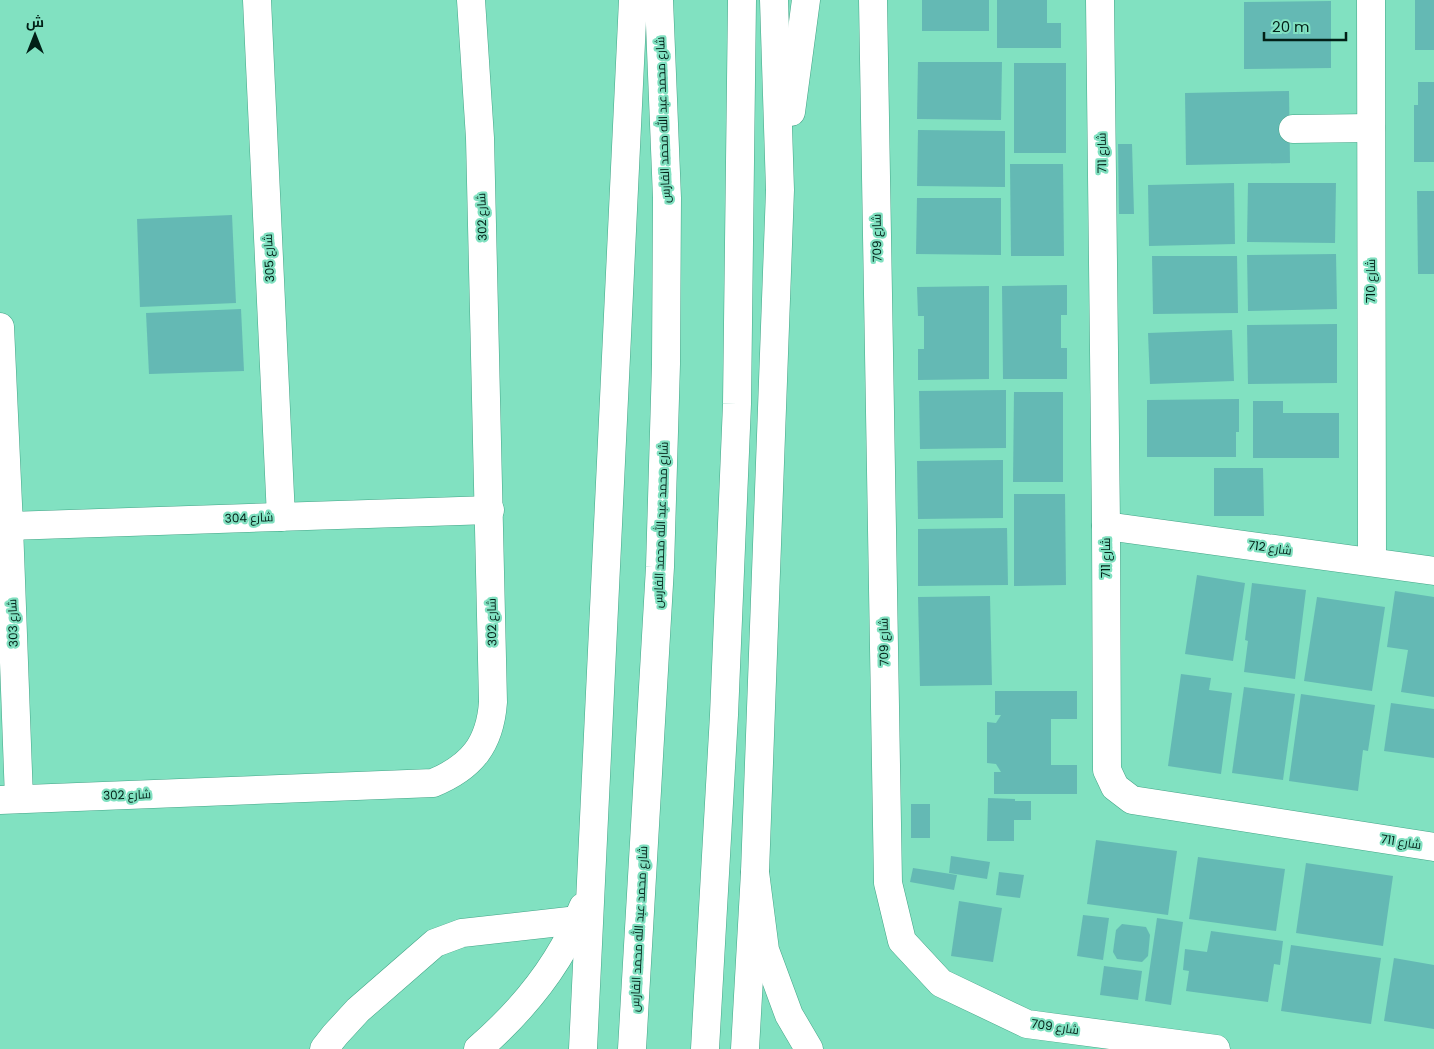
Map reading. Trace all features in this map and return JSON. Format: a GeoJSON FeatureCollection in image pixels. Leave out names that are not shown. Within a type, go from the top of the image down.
{"type":"FeatureCollection","features":[{"type":"Feature","properties":{"kind":"street","name":"شارع 305"},"geometry":{"type":"LineString","coordinates":[[256,0],[281,517]]}},
{"type":"Feature","properties":{"kind":"street","name":"شارع 302"},"geometry":{"type":"LineString","coordinates":[[9,799],[433,783],[460,769],[481,746],[488,732],[493,702],[480,138],[471,0]]}},
{"type":"Feature","properties":{"kind":"street"},"geometry":{"type":"LineString","coordinates":[[583,1049],[633,0]]}},
{"type":"Feature","properties":{"kind":"street","name":"شارع محمد عبد الله محمد الفارس"},"geometry":{"type":"LineString","coordinates":[[632,1049],[660,567],[666,364],[666,198],[659,0]]}},
{"type":"Feature","properties":{"kind":"street"},"geometry":{"type":"LineString","coordinates":[[705,1049],[724,715],[737,404],[742,0]]}},
{"type":"Feature","properties":{"kind":"street"},"geometry":{"type":"LineString","coordinates":[[745,1049],[755,872],[780,190],[774,0]]}},
{"type":"Feature","properties":{"kind":"street"},"geometry":{"type":"LineString","coordinates":[[780,190],[806,0]]}},
{"type":"Feature","properties":{"kind":"street","name":"شارع 709"},"geometry":{"type":"LineString","coordinates":[[873,0],[888,883],[902,941],[941,983],[1027,1024],[1216,1049]]}},
{"type":"Feature","properties":{"kind":"street","name":"شارع 711"},"geometry":{"type":"LineString","coordinates":[[1100,0],[1106,526],[1106,770],[1115,787],[1132,800],[1434,847]]}},
{"type":"Feature","properties":{"kind":"street","name":"شارع 710"},"geometry":{"type":"LineString","coordinates":[[1371,0],[1372,561]]}},
{"type":"Feature","properties":{"kind":"street"},"geometry":{"type":"LineString","coordinates":[[1294,129],[1371,128]]}},
{"type":"Feature","properties":{"kind":"street","name":"شارع 303"},"geometry":{"type":"LineString","coordinates":[[0,328],[9,526],[9,799]]}},
{"type":"Feature","properties":{"kind":"street","name":"شارع 304"},"geometry":{"type":"LineString","coordinates":[[9,526],[490,510]]}},
{"type":"Feature","properties":{"kind":"street","name":"شارع 712"},"geometry":{"type":"LineString","coordinates":[[1106,526],[1434,571]]}},
{"type":"Feature","properties":{"kind":"street"},"geometry":{"type":"LineString","coordinates":[[755,872],[765,950],[789,1015],[809,1049]]}},
{"type":"Feature","properties":{"kind":"street"},"geometry":{"type":"LineString","coordinates":[[478,1049],[498,1032],[522,1007],[543,980],[578,920],[590,887]]}},
{"type":"Feature","properties":{"kind":"street"},"geometry":{"type":"LineString","coordinates":[[324,1049],[334,1035],[358,1010],[435,943],[462,933],[578,920]]}},
{"type":"Feature","properties":{"kind":"building"},"geometry":{"type":"Polygon","coordinates":[[[922,0],[989,0],[989,31],[922,31],[922,0]]]}},
{"type":"Feature","properties":{"kind":"building"},"geometry":{"type":"Polygon","coordinates":[[[997,0],[1047,0],[1047,23],[1061,23],[1061,48],[997,48],[997,0]]]}},
{"type":"Feature","properties":{"kind":"building"},"geometry":{"type":"Polygon","coordinates":[[[1415,0],[1434,0],[1434,50],[1415,50],[1415,0]]]}},
{"type":"Feature","properties":{"kind":"building"},"geometry":{"type":"Polygon","coordinates":[[[1331,1],[1331,68],[1244,69],[1244,2],[1331,1]]]}},
{"type":"Feature","properties":{"kind":"building"},"geometry":{"type":"Polygon","coordinates":[[[918,62],[1002,62],[1001,120],[917,119],[918,62]]]}},
{"type":"Feature","properties":{"kind":"building"},"geometry":{"type":"Polygon","coordinates":[[[1014,63],[1066,63],[1066,153],[1014,153],[1014,63]]]}},
{"type":"Feature","properties":{"kind":"building"},"geometry":{"type":"Polygon","coordinates":[[[1418,82],[1434,82],[1434,162],[1414,162],[1414,105],[1418,105],[1418,82]]]}},
{"type":"Feature","properties":{"kind":"building"},"geometry":{"type":"Polygon","coordinates":[[[1289,91],[1290,163],[1186,165],[1185,93],[1289,91]]]}},
{"type":"Feature","properties":{"kind":"building"},"geometry":{"type":"Polygon","coordinates":[[[918,130],[1005,131],[1005,187],[917,186],[918,130]]]}},
{"type":"Feature","properties":{"kind":"building"},"geometry":{"type":"Polygon","coordinates":[[[1118,144],[1132,144],[1134,214],[1119,214],[1118,144]]]}},
{"type":"Feature","properties":{"kind":"building"},"geometry":{"type":"Polygon","coordinates":[[[1010,164],[1063,164],[1064,256],[1011,256],[1010,164]]]}},
{"type":"Feature","properties":{"kind":"building"},"geometry":{"type":"Polygon","coordinates":[[[1234,183],[1235,244],[1149,246],[1148,185],[1234,183]]]}},
{"type":"Feature","properties":{"kind":"building"},"geometry":{"type":"Polygon","coordinates":[[[1248,183],[1336,183],[1335,243],[1247,242],[1248,183]]]}},
{"type":"Feature","properties":{"kind":"building"},"geometry":{"type":"Polygon","coordinates":[[[1417,191],[1434,191],[1434,274],[1418,274],[1417,191]]]}},
{"type":"Feature","properties":{"kind":"building"},"geometry":{"type":"Polygon","coordinates":[[[917,198],[1001,198],[1001,255],[916,254],[917,198]]]}},
{"type":"Feature","properties":{"kind":"building"},"geometry":{"type":"Polygon","coordinates":[[[232,215],[236,303],[140,307],[137,219],[232,215]]]}},
{"type":"Feature","properties":{"kind":"building"},"geometry":{"type":"Polygon","coordinates":[[[1336,254],[1337,309],[1248,311],[1247,255],[1336,254]]]}},
{"type":"Feature","properties":{"kind":"building"},"geometry":{"type":"Polygon","coordinates":[[[1152,256],[1237,256],[1238,313],[1153,314],[1152,256]]]}},
{"type":"Feature","properties":{"kind":"building"},"geometry":{"type":"Polygon","coordinates":[[[1067,285],[1067,315],[1061,315],[1061,348],[1067,348],[1067,379],[1003,379],[1002,286],[1067,285]]]}},
{"type":"Feature","properties":{"kind":"building"},"geometry":{"type":"Polygon","coordinates":[[[989,286],[989,379],[918,380],[918,349],[924,349],[924,316],[918,316],[917,287],[989,286]]]}},
{"type":"Feature","properties":{"kind":"building"},"geometry":{"type":"Polygon","coordinates":[[[241,309],[244,371],[149,374],[146,313],[241,309]]]}},
{"type":"Feature","properties":{"kind":"building"},"geometry":{"type":"Polygon","coordinates":[[[1337,324],[1337,383],[1248,384],[1247,325],[1337,324]]]}},
{"type":"Feature","properties":{"kind":"building"},"geometry":{"type":"Polygon","coordinates":[[[1232,330],[1234,381],[1150,384],[1148,333],[1232,330]]]}},
{"type":"Feature","properties":{"kind":"building"},"geometry":{"type":"Polygon","coordinates":[[[1006,390],[1006,448],[920,449],[919,391],[1006,390]]]}},
{"type":"Feature","properties":{"kind":"building"},"geometry":{"type":"Polygon","coordinates":[[[1014,392],[1063,392],[1063,482],[1013,482],[1014,392]]]}},
{"type":"Feature","properties":{"kind":"building"},"geometry":{"type":"Polygon","coordinates":[[[1239,399],[1239,432],[1236,432],[1236,457],[1147,457],[1147,400],[1239,399]]]}},
{"type":"Feature","properties":{"kind":"building"},"geometry":{"type":"Polygon","coordinates":[[[1253,401],[1283,401],[1283,413],[1339,413],[1339,458],[1253,458],[1253,401]]]}},
{"type":"Feature","properties":{"kind":"building"},"geometry":{"type":"Polygon","coordinates":[[[1003,460],[1003,518],[918,519],[917,461],[1003,460]]]}},
{"type":"Feature","properties":{"kind":"building"},"geometry":{"type":"Polygon","coordinates":[[[1214,468],[1263,468],[1264,516],[1214,516],[1214,468]]]}},
{"type":"Feature","properties":{"kind":"building"},"geometry":{"type":"Polygon","coordinates":[[[1014,494],[1065,494],[1066,585],[1014,586],[1014,494]]]}},
{"type":"Feature","properties":{"kind":"building"},"geometry":{"type":"Polygon","coordinates":[[[1007,528],[1008,585],[918,586],[918,529],[1007,528]]]}},
{"type":"Feature","properties":{"kind":"building"},"geometry":{"type":"Polygon","coordinates":[[[1197,575],[1245,583],[1233,661],[1185,654],[1197,575]]]}},
{"type":"Feature","properties":{"kind":"building"},"geometry":{"type":"Polygon","coordinates":[[[1252,583],[1306,590],[1295,679],[1244,672],[1248,641],[1245,640],[1252,583]]]}},
{"type":"Feature","properties":{"kind":"building"},"geometry":{"type":"Polygon","coordinates":[[[1395,591],[1434,597],[1434,697],[1401,692],[1408,650],[1387,647],[1395,591]]]}},
{"type":"Feature","properties":{"kind":"building"},"geometry":{"type":"Polygon","coordinates":[[[990,596],[992,685],[920,686],[918,597],[990,596]]]}},
{"type":"Feature","properties":{"kind":"building"},"geometry":{"type":"Polygon","coordinates":[[[1317,597],[1385,607],[1372,691],[1304,681],[1317,597]]]}},
{"type":"Feature","properties":{"kind":"building"},"geometry":{"type":"Polygon","coordinates":[[[1181,674],[1211,678],[1209,690],[1232,693],[1221,774],[1168,766],[1181,674]]]}},
{"type":"Feature","properties":{"kind":"building"},"geometry":{"type":"Polygon","coordinates":[[[1244,687],[1295,694],[1283,780],[1232,773],[1244,687]]]}},
{"type":"Feature","properties":{"kind":"building"},"geometry":{"type":"Polygon","coordinates":[[[995,691],[1077,691],[1077,719],[1051,719],[1051,765],[1077,765],[1077,794],[994,794],[994,772],[1001,772],[996,764],[987,763],[987,722],[996,723],[1001,715],[995,715],[995,691]]]}},
{"type":"Feature","properties":{"kind":"building"},"geometry":{"type":"Polygon","coordinates":[[[1301,694],[1375,705],[1368,751],[1363,750],[1358,791],[1289,781],[1301,694]]]}},
{"type":"Feature","properties":{"kind":"building"},"geometry":{"type":"Polygon","coordinates":[[[1391,703],[1434,709],[1434,758],[1384,751],[1391,703]]]}},
{"type":"Feature","properties":{"kind":"building"},"geometry":{"type":"Polygon","coordinates":[[[988,798],[1031,801],[1031,820],[1014,820],[1014,841],[987,841],[988,798]]]}},
{"type":"Feature","properties":{"kind":"building"},"geometry":{"type":"Polygon","coordinates":[[[911,804],[930,804],[930,838],[911,838],[911,804]]]}},
{"type":"Feature","properties":{"kind":"building"},"geometry":{"type":"Polygon","coordinates":[[[1096,840],[1177,851],[1168,915],[1087,904],[1096,840]]]}},
{"type":"Feature","properties":{"kind":"building"},"geometry":{"type":"Polygon","coordinates":[[[951,856],[990,862],[987,879],[949,873],[951,856]]]}},
{"type":"Feature","properties":{"kind":"building"},"geometry":{"type":"Polygon","coordinates":[[[1198,857],[1285,869],[1276,931],[1189,919],[1198,857]]]}},
{"type":"Feature","properties":{"kind":"building"},"geometry":{"type":"Polygon","coordinates":[[[1306,863],[1393,876],[1383,946],[1296,933],[1306,863]]]}},
{"type":"Feature","properties":{"kind":"building"},"geometry":{"type":"Polygon","coordinates":[[[913,868],[957,875],[954,890],[910,882],[913,868]]]}},
{"type":"Feature","properties":{"kind":"building"},"geometry":{"type":"Polygon","coordinates":[[[999,872],[1024,875],[1020,898],[996,895],[999,872]]]}},
{"type":"Feature","properties":{"kind":"building"},"geometry":{"type":"Polygon","coordinates":[[[959,901],[1002,908],[993,962],[951,956],[959,901]]]}},
{"type":"Feature","properties":{"kind":"building"},"geometry":{"type":"Polygon","coordinates":[[[1083,915],[1109,918],[1103,960],[1077,956],[1083,915]]]}},
{"type":"Feature","properties":{"kind":"building"},"geometry":{"type":"Polygon","coordinates":[[[1157,918],[1183,922],[1171,1005],[1145,1001],[1157,918]]]}},
{"type":"Feature","properties":{"kind":"building"},"geometry":{"type":"Polygon","coordinates":[[[1122,924],[1146,927],[1150,935],[1148,956],[1142,962],[1117,959],[1113,952],[1116,930],[1122,924]]]}},
{"type":"Feature","properties":{"kind":"building"},"geometry":{"type":"Polygon","coordinates":[[[1211,931],[1283,941],[1280,965],[1274,964],[1268,1002],[1186,991],[1189,971],[1183,970],[1185,949],[1207,952],[1211,931]]]}},
{"type":"Feature","properties":{"kind":"building"},"geometry":{"type":"Polygon","coordinates":[[[1291,945],[1381,958],[1371,1024],[1281,1011],[1291,945]]]}},
{"type":"Feature","properties":{"kind":"building"},"geometry":{"type":"Polygon","coordinates":[[[1394,958],[1434,965],[1434,1029],[1384,1021],[1394,958]]]}},
{"type":"Feature","properties":{"kind":"building"},"geometry":{"type":"Polygon","coordinates":[[[1104,966],[1142,971],[1138,1000],[1100,995],[1104,966]]]}}]}
